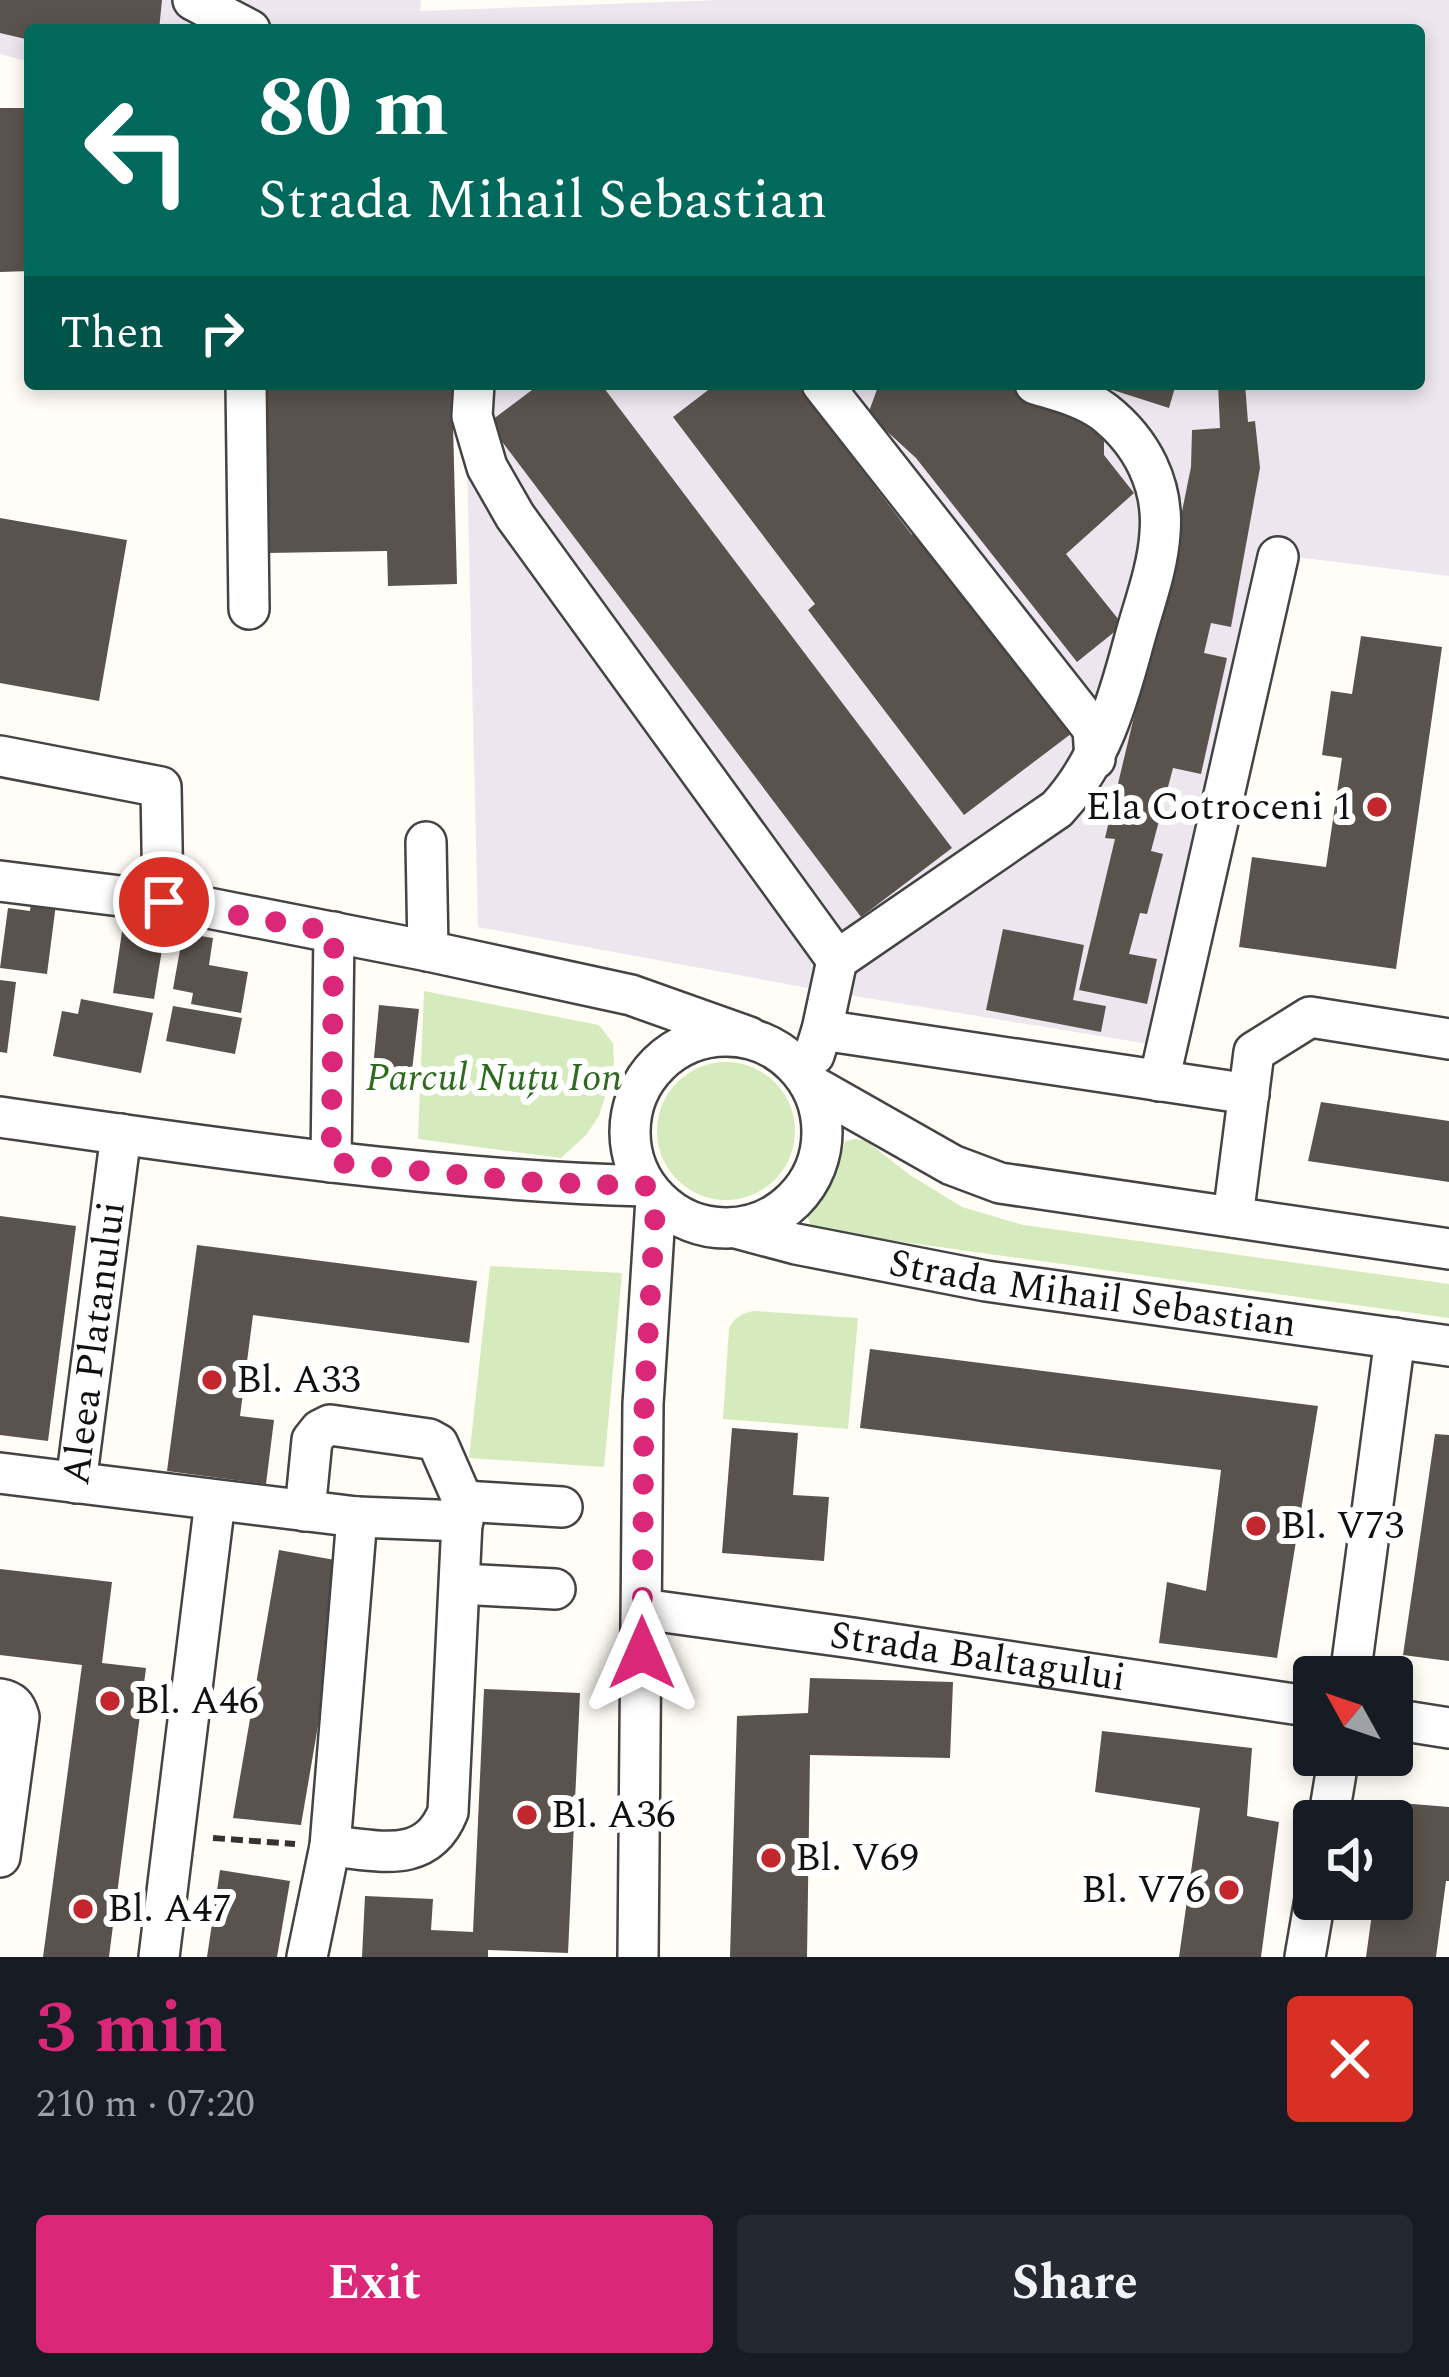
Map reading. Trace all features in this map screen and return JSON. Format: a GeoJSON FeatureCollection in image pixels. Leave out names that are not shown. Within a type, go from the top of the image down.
{"type":"FeatureCollection","features":[{"type":"Feature","properties":{"kind":"street"},"geometry":{"type":"LineString","coordinates":[[193,0],[239,24]]}},
{"type":"Feature","properties":{"kind":"street"},"geometry":{"type":"LineString","coordinates":[[245,390],[249,609]]}},
{"type":"Feature","properties":{"kind":"street"},"geometry":{"type":"LineString","coordinates":[[474,390],[472,416],[487,467],[515,516],[837,960]]}},
{"type":"Feature","properties":{"kind":"street"},"geometry":{"type":"LineString","coordinates":[[827,390],[1093,729],[1094,759]]}},
{"type":"Feature","properties":{"kind":"street"},"geometry":{"type":"LineString","coordinates":[[808,1081],[837,960],[1058,809],[1094,759],[1132,647],[1160,538],[1161,500],[1152,472],[1133,442],[1103,412],[1055,390]]}},
{"type":"Feature","properties":{"kind":"street"},"geometry":{"type":"LineString","coordinates":[[1159,1081],[1278,557]]}},
{"type":"Feature","properties":{"kind":"street"},"geometry":{"type":"LineString","coordinates":[[0,756],[161,787],[164,902]]}},
{"type":"Feature","properties":{"kind":"street"},"geometry":{"type":"LineString","coordinates":[[426,842],[428,951]]}},
{"type":"Feature","properties":{"kind":"street"},"geometry":{"type":"LineString","coordinates":[[0,881],[164,902],[334,932],[631,994],[786,1055],[808,1081],[821,1114],[821,1146],[812,1176],[793,1201],[767,1220],[686,1235],[650,1276]]}},
{"type":"Feature","properties":{"kind":"street"},"geometry":{"type":"LineString","coordinates":[[331,1162],[334,932]]}},
{"type":"Feature","properties":{"kind":"street"},"geometry":{"type":"LineString","coordinates":[[1233,1217],[1254,1052],[1310,1017],[1449,1040]]}},
{"type":"Feature","properties":{"kind":"street"},"geometry":{"type":"LineString","coordinates":[[822,1030],[1249,1094]]}},
{"type":"Feature","properties":{"kind":"street"},"geometry":{"type":"LineString","coordinates":[[722,1228],[679,1217],[651,1193],[638,1174],[629,1143],[630,1112],[641,1083],[661,1059],[688,1042],[718,1035],[749,1037]]}},
{"type":"Feature","properties":{"kind":"street"},"geometry":{"type":"LineString","coordinates":[[808,1081],[974,1175],[1039,1190],[1449,1250]]}},
{"type":"Feature","properties":{"kind":"street"},"geometry":{"type":"LineString","coordinates":[[0,1118],[331,1162],[651,1193]]}},
{"type":"Feature","properties":{"kind":"street","name":"Aleea Platanului"},"geometry":{"type":"LineString","coordinates":[[121,1134],[76,1484],[357,1517],[562,1507]]}},
{"type":"Feature","properties":{"kind":"street"},"geometry":{"type":"LineString","coordinates":[[638,1957],[651,1193]]}},
{"type":"Feature","properties":{"kind":"street","name":"Strada Mihail Sebastian"},"geometry":{"type":"LineString","coordinates":[[722,1228],[986,1281],[1449,1346]]}},
{"type":"Feature","properties":{"kind":"street"},"geometry":{"type":"LineString","coordinates":[[1353,1656],[1395,1338]]}},
{"type":"Feature","properties":{"kind":"street"},"geometry":{"type":"LineString","coordinates":[[305,1511],[312,1440],[330,1425],[438,1444],[463,1511],[448,1812],[441,1829],[414,1849],[397,1852],[330,1846]]}},
{"type":"Feature","properties":{"kind":"street"},"geometry":{"type":"LineString","coordinates":[[0,1473],[76,1484]]}},
{"type":"Feature","properties":{"kind":"street"},"geometry":{"type":"LineString","coordinates":[[158,1957],[214,1501]]}},
{"type":"Feature","properties":{"kind":"street"},"geometry":{"type":"LineString","coordinates":[[307,1957],[330,1846],[357,1517]]}},
{"type":"Feature","properties":{"kind":"street"},"geometry":{"type":"LineString","coordinates":[[460,1584],[555,1589]]}},
{"type":"Feature","properties":{"kind":"street","name":"Strada Baltagului"},"geometry":{"type":"LineString","coordinates":[[642,1609],[1293,1704]]}},
{"type":"Feature","properties":{"kind":"street"},"geometry":{"type":"LineString","coordinates":[[0,1700],[8,1700],[20,1717],[0,1857]]}},
{"type":"Feature","properties":{"kind":"street"},"geometry":{"type":"LineString","coordinates":[[1413,1722],[1449,1728]]}},
{"type":"Feature","properties":{"kind":"street"},"geometry":{"type":"LineString","coordinates":[[1305,1957],[1311,1920]]}},
{"type":"Feature","properties":{"kind":"path"},"geometry":{"type":"LineString","coordinates":[[173,1835],[330,1846]]}},
{"type":"Feature","properties":{"kind":"shaded area"},"geometry":{"type":"Polygon","coordinates":[[[0,0],[421,0],[420,11],[720,0],[1449,0],[1449,576],[1256,552],[1149,1044],[478,927],[465,390],[1425,390],[1425,24],[24,24],[24,60],[0,54],[0,0]]]}},
{"type":"Feature","properties":{"kind":"green space","name":"Parcul Nuțu Ion"},"geometry":{"type":"Polygon","coordinates":[[[424,991],[599,1025],[613,1043],[614,1062],[599,1116],[586,1135],[561,1158],[418,1139],[424,991]]]}},
{"type":"Feature","properties":{"kind":"green space"},"geometry":{"type":"Polygon","coordinates":[[[726,1062],[752,1067],[775,1082],[790,1105],[795,1131],[790,1157],[775,1180],[752,1195],[726,1200],[700,1195],[677,1180],[662,1157],[657,1131],[662,1105],[677,1082],[700,1067],[726,1062]]]}},
{"type":"Feature","properties":{"kind":"green space"},"geometry":{"type":"Polygon","coordinates":[[[846,1141],[866,1141],[962,1207],[1023,1225],[1449,1284],[1449,1318],[818,1230],[807,1214],[846,1141]]]}},
{"type":"Feature","properties":{"kind":"green space"},"geometry":{"type":"Polygon","coordinates":[[[490,1266],[622,1273],[604,1467],[469,1458],[490,1266]]]}},
{"type":"Feature","properties":{"kind":"green space"},"geometry":{"type":"Polygon","coordinates":[[[754,1311],[858,1318],[848,1429],[723,1419],[729,1328],[739,1316],[754,1311]]]}},
{"type":"Feature","properties":{"kind":"building"},"geometry":{"type":"Polygon","coordinates":[[[0,0],[162,0],[160,24],[24,24],[24,39],[0,33],[0,0]]]}},
{"type":"Feature","properties":{"kind":"building"},"geometry":{"type":"Polygon","coordinates":[[[0,108],[24,108],[24,271],[0,272],[0,108]]]}},
{"type":"Feature","properties":{"kind":"building"},"geometry":{"type":"Polygon","coordinates":[[[263,390],[452,390],[457,584],[388,586],[387,551],[266,553],[263,390]]]}},
{"type":"Feature","properties":{"kind":"building"},"geometry":{"type":"Polygon","coordinates":[[[532,390],[606,390],[952,848],[861,917],[488,423],[532,390]]]}},
{"type":"Feature","properties":{"kind":"building"},"geometry":{"type":"Polygon","coordinates":[[[708,390],[801,390],[912,535],[922,527],[1076,730],[964,815],[808,610],[815,604],[673,417],[708,390]]]}},
{"type":"Feature","properties":{"kind":"building"},"geometry":{"type":"Polygon","coordinates":[[[877,390],[1026,390],[1057,399],[1092,425],[1104,441],[1104,455],[1134,493],[1066,554],[1123,625],[1077,662],[916,458],[868,414],[877,390]]]}},
{"type":"Feature","properties":{"kind":"building"},"geometry":{"type":"Polygon","coordinates":[[[1113,390],[1174,390],[1169,408],[1113,390]]]}},
{"type":"Feature","properties":{"kind":"building"},"geometry":{"type":"Polygon","coordinates":[[[1218,390],[1245,390],[1248,422],[1255,421],[1260,468],[1231,627],[1211,623],[1204,653],[1227,658],[1201,774],[1173,768],[1151,851],[1163,854],[1147,914],[1140,913],[1129,954],[1157,959],[1147,1004],[1079,990],[1115,839],[1105,838],[1191,467],[1192,430],[1220,428],[1218,390]]]}},
{"type":"Feature","properties":{"kind":"building"},"geometry":{"type":"Polygon","coordinates":[[[0,518],[127,540],[99,701],[0,683],[0,518]]]}},
{"type":"Feature","properties":{"kind":"building","name":"Ela Cotroceni 1"},"geometry":{"type":"Polygon","coordinates":[[[1361,636],[1442,647],[1396,969],[1239,947],[1252,857],[1326,867],[1342,758],[1322,755],[1331,691],[1352,694],[1361,636]]]}},
{"type":"Feature","properties":{"kind":"building"},"geometry":{"type":"Polygon","coordinates":[[[31,901],[56,904],[47,974],[0,968],[8,908],[30,911],[31,901]]]}},
{"type":"Feature","properties":{"kind":"building"},"geometry":{"type":"Polygon","coordinates":[[[123,925],[165,931],[154,999],[113,993],[123,925]]]}},
{"type":"Feature","properties":{"kind":"building"},"geometry":{"type":"Polygon","coordinates":[[[1003,929],[1084,945],[1073,1000],[1106,1006],[1101,1032],[986,1010],[1003,929]]]}},
{"type":"Feature","properties":{"kind":"building"},"geometry":{"type":"Polygon","coordinates":[[[183,933],[213,938],[209,965],[248,972],[241,1013],[191,1004],[193,993],[173,989],[183,933]]]}},
{"type":"Feature","properties":{"kind":"building"},"geometry":{"type":"Polygon","coordinates":[[[0,980],[16,982],[7,1053],[0,1052],[0,980]]]}},
{"type":"Feature","properties":{"kind":"building"},"geometry":{"type":"Polygon","coordinates":[[[81,999],[153,1013],[141,1073],[53,1056],[62,1011],[78,1014],[81,999]]]}},
{"type":"Feature","properties":{"kind":"building"},"geometry":{"type":"Polygon","coordinates":[[[379,1005],[419,1009],[412,1071],[373,1068],[379,1005]]]}},
{"type":"Feature","properties":{"kind":"building"},"geometry":{"type":"Polygon","coordinates":[[[173,1006],[242,1018],[235,1054],[166,1041],[173,1006]]]}},
{"type":"Feature","properties":{"kind":"building"},"geometry":{"type":"Polygon","coordinates":[[[1321,1102],[1449,1121],[1449,1182],[1308,1161],[1321,1102]]]}},
{"type":"Feature","properties":{"kind":"building"},"geometry":{"type":"Polygon","coordinates":[[[0,1216],[76,1226],[48,1441],[0,1435],[0,1216]]]}},
{"type":"Feature","properties":{"kind":"building","name":"Bl. A33"},"geometry":{"type":"Polygon","coordinates":[[[197,1245],[477,1281],[469,1343],[253,1315],[240,1416],[274,1420],[266,1484],[167,1471],[197,1245]]]}},
{"type":"Feature","properties":{"kind":"building","name":"Bl. V73"},"geometry":{"type":"Polygon","coordinates":[[[870,1349],[1318,1406],[1277,1658],[1159,1643],[1167,1582],[1206,1591],[1221,1470],[860,1428],[870,1349]]]}},
{"type":"Feature","properties":{"kind":"building"},"geometry":{"type":"Polygon","coordinates":[[[732,1428],[798,1433],[793,1495],[829,1497],[824,1561],[722,1553],[732,1428]]]}},
{"type":"Feature","properties":{"kind":"building"},"geometry":{"type":"Polygon","coordinates":[[[1435,1434],[1449,1435],[1449,1661],[1403,1655],[1435,1434]]]}},
{"type":"Feature","properties":{"kind":"building"},"geometry":{"type":"Polygon","coordinates":[[[279,1550],[346,1562],[301,1825],[233,1818],[279,1550]]]}},
{"type":"Feature","properties":{"kind":"building","name":"Bl. A46"},"geometry":{"type":"Polygon","coordinates":[[[0,1569],[112,1582],[102,1663],[146,1668],[109,1957],[43,1957],[82,1665],[0,1655],[0,1569]]]}},
{"type":"Feature","properties":{"kind":"building","name":"Bl. V69"},"geometry":{"type":"Polygon","coordinates":[[[810,1678],[953,1682],[950,1758],[810,1755],[807,1957],[730,1957],[737,1716],[808,1713],[810,1678]]]}},
{"type":"Feature","properties":{"kind":"building","name":"Bl. A36"},"geometry":{"type":"Polygon","coordinates":[[[484,1689],[580,1693],[568,1953],[488,1950],[488,1957],[362,1957],[365,1896],[433,1899],[431,1930],[473,1932],[484,1689]]]}},
{"type":"Feature","properties":{"kind":"building","name":"Bl. V76"},"geometry":{"type":"Polygon","coordinates":[[[1102,1731],[1252,1748],[1247,1816],[1279,1822],[1261,1957],[1179,1957],[1200,1808],[1095,1792],[1102,1731]]]}},
{"type":"Feature","properties":{"kind":"building"},"geometry":{"type":"Polygon","coordinates":[[[1413,1804],[1449,1807],[1449,1881],[1436,1957],[1366,1957],[1371,1920],[1413,1920],[1413,1804]]]}},
{"type":"Feature","properties":{"kind":"building"},"geometry":{"type":"Polygon","coordinates":[[[220,1870],[290,1881],[277,1957],[207,1957],[220,1870]]]}},
{"type":"Feature","properties":{"kind":"place","name":"Ela Cotroceni 1"},"geometry":{"type":"Point","coordinates":[1377,807]}},
{"type":"Feature","properties":{"kind":"place","name":"Bl. A33"},"geometry":{"type":"Point","coordinates":[212,1380]}},
{"type":"Feature","properties":{"kind":"place","name":"Bl. V73"},"geometry":{"type":"Point","coordinates":[1256,1526]}},
{"type":"Feature","properties":{"kind":"place","name":"Bl. A46"},"geometry":{"type":"Point","coordinates":[110,1701]}},
{"type":"Feature","properties":{"kind":"place","name":"Bl. A36"},"geometry":{"type":"Point","coordinates":[527,1815]}},
{"type":"Feature","properties":{"kind":"place","name":"Bl. V69"},"geometry":{"type":"Point","coordinates":[771,1858]}},
{"type":"Feature","properties":{"kind":"place","name":"Bl. V76"},"geometry":{"type":"Point","coordinates":[1229,1890]}},
{"type":"Feature","properties":{"kind":"place","name":"Bl. A47"},"geometry":{"type":"Point","coordinates":[83,1909]}},
{"type":"Feature","properties":{"kind":"route"},"geometry":{"type":"LineString","coordinates":[[164,902],[334,932],[331,1162],[531,1182],[646,1186],[656,1199],[644,1404],[642,1653]]}}]}
